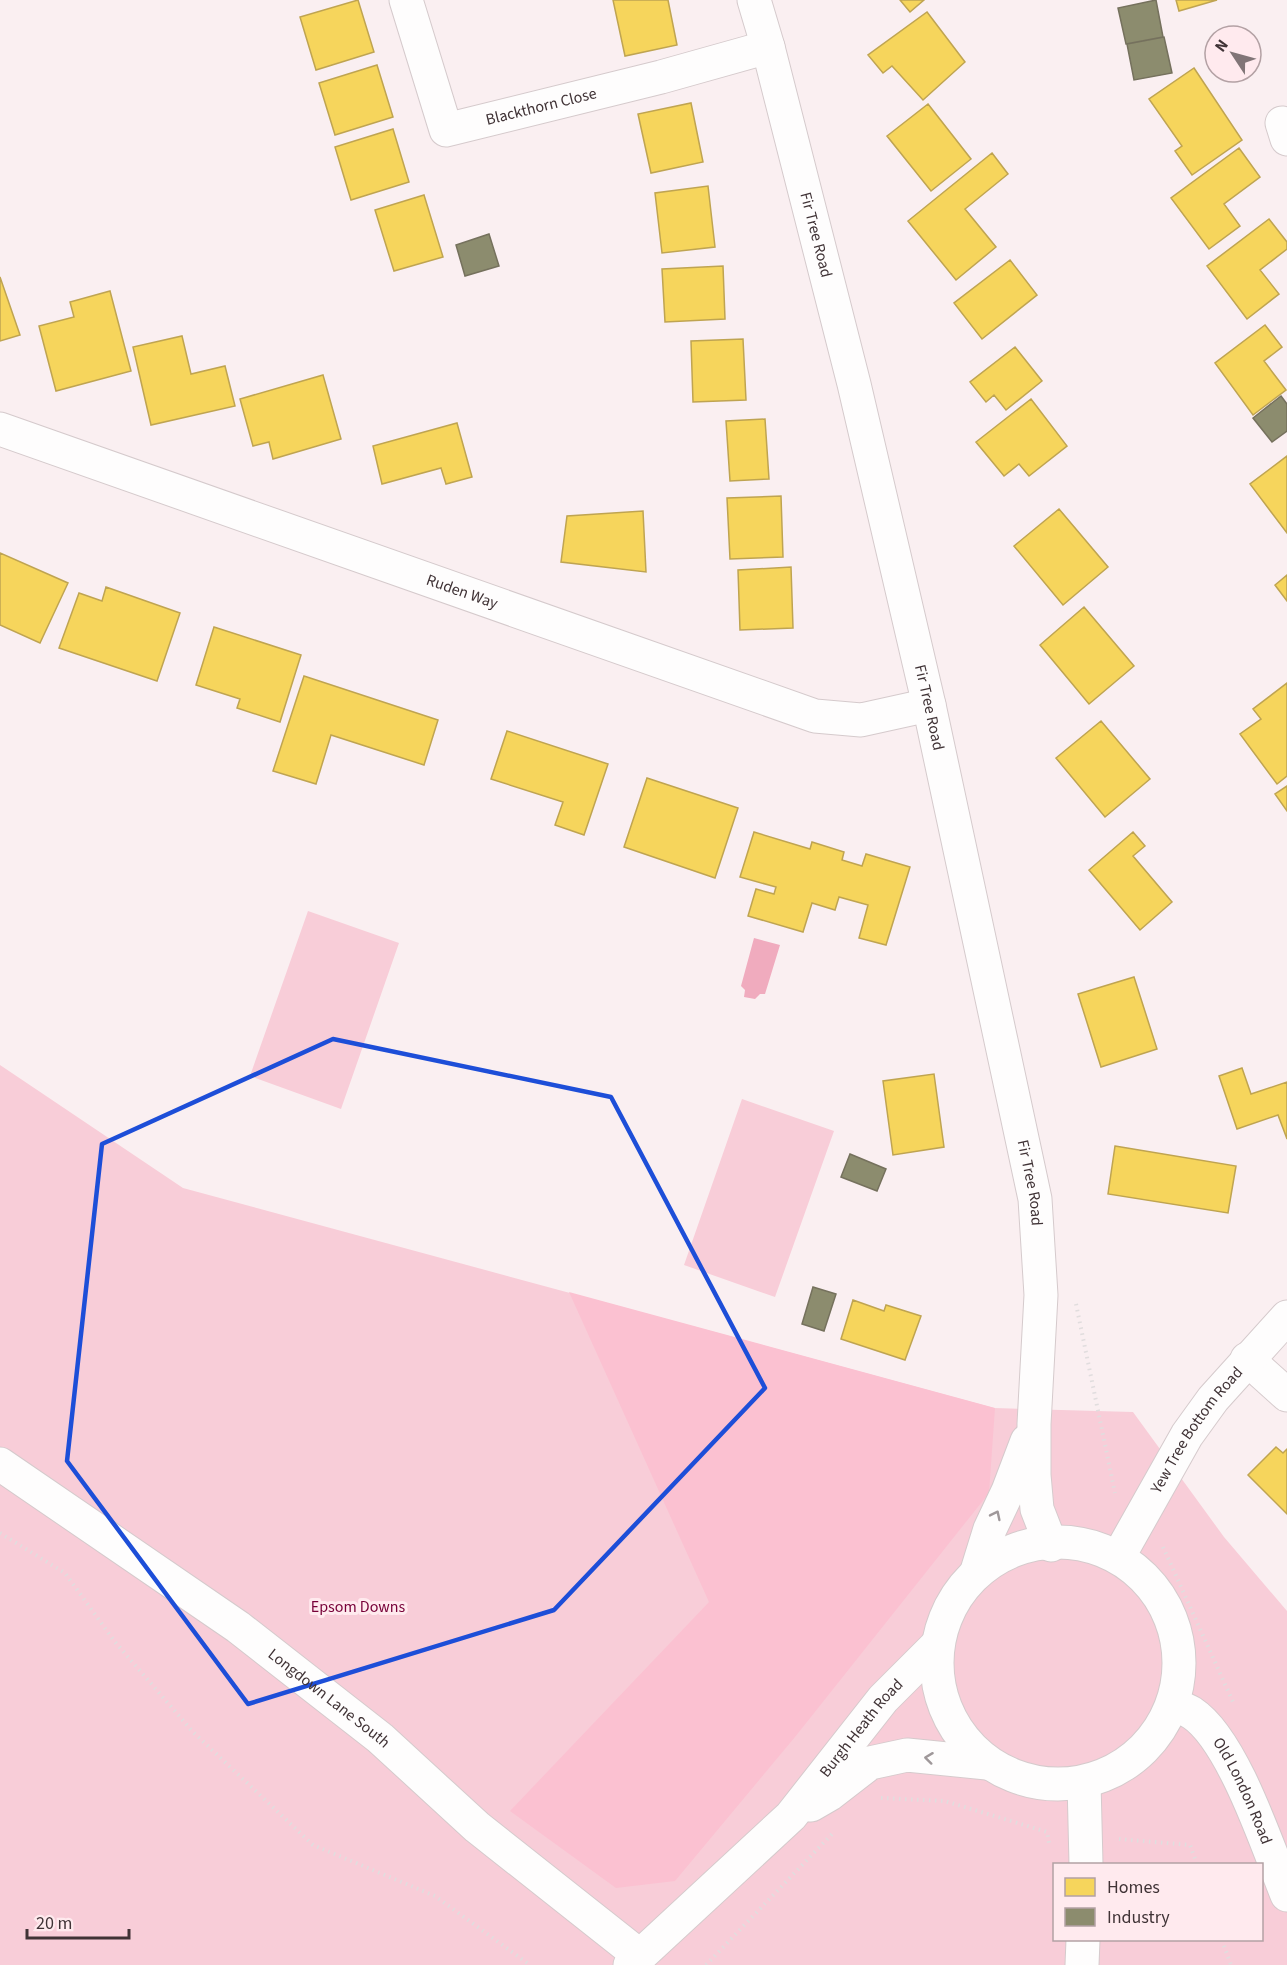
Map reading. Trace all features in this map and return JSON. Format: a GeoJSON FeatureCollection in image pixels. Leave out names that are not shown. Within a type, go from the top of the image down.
{"type":"FeatureCollection","features":[{"type":"Feature","properties":{"kind":"main road","name":"Blackthorn Close"},"geometry":{"type":"LineString","coordinates":[[406,0],[446,130],[661,77],[768,46]]}},
{"type":"Feature","properties":{"kind":"main road","name":"Fir Tree Road"},"geometry":{"type":"LineString","coordinates":[[754,0],[768,46],[854,384],[929,705],[1035,1198],[1041,1295],[1034,1424],[1036,1509],[1051,1545]]}},
{"type":"Feature","properties":{"kind":"main road","name":"Ruden Way"},"geometry":{"type":"LineString","coordinates":[[0,429],[815,716],[861,720],[929,705]]}},
{"type":"Feature","properties":{"kind":"main road","name":"Yew Tree Bottom Road"},"geometry":{"type":"LineString","coordinates":[[1120,1554],[1187,1435],[1213,1399],[1287,1317]]}},
{"type":"Feature","properties":{"kind":"main road"},"geometry":{"type":"LineString","coordinates":[[1247,1359],[1287,1395]]}},
{"type":"Feature","properties":{"kind":"main road","name":"Fir Tree Road"},"geometry":{"type":"LineString","coordinates":[[977,1571],[990,1529],[1008,1491],[1034,1424]]}},
{"type":"Feature","properties":{"kind":"main road","name":"Longdown Lane South"},"geometry":{"type":"LineString","coordinates":[[0,1464],[238,1627],[380,1738],[477,1827],[635,1960]]}},
{"type":"Feature","properties":{"kind":"main road"},"geometry":{"type":"LineString","coordinates":[[1080,1542],[1120,1554],[1150,1584],[1168,1613],[1180,1645],[1176,1705],[1145,1745],[1105,1776],[1083,1782],[1032,1783],[987,1763],[959,1732],[943,1700],[937,1645],[941,1626],[954,1599],[977,1571],[998,1558],[1051,1545],[1080,1542]]}},
{"type":"Feature","properties":{"kind":"main road","name":"Burgh Heath Road"},"geometry":{"type":"LineString","coordinates":[[635,1960],[791,1816],[883,1699],[937,1645]]}},
{"type":"Feature","properties":{"kind":"main road","name":"Old London Road"},"geometry":{"type":"LineString","coordinates":[[1176,1705],[1194,1714],[1219,1742],[1239,1777],[1287,1894]]}},
{"type":"Feature","properties":{"kind":"main road","name":"Burgh Heath Road"},"geometry":{"type":"LineString","coordinates":[[791,1816],[830,1794],[870,1763],[907,1755],[987,1763]]}},
{"type":"Feature","properties":{"kind":"main road"},"geometry":{"type":"LineString","coordinates":[[1083,1782],[1086,1850]]}},
{"type":"Feature","properties":{"kind":"main road"},"geometry":{"type":"LineString","coordinates":[[1082,1965],[1083,1941]]}},
{"type":"Feature","properties":{"kind":"path"},"geometry":{"type":"LineString","coordinates":[[0,1533],[65,1574],[115,1642],[193,1732],[313,1845],[435,1896],[530,1965]]}},
{"type":"Feature","properties":{"kind":"path"},"geometry":{"type":"LineString","coordinates":[[878,1798],[945,1801],[1047,1832],[1086,1850],[1190,1845],[1197,1863]]}},
{"type":"Feature","properties":{"kind":"path"},"geometry":{"type":"LineString","coordinates":[[706,1965],[835,1831]]}},
{"type":"Feature","properties":{"kind":"path"},"geometry":{"type":"LineString","coordinates":[[1047,1832],[1051,1851]]}},
{"type":"Feature","properties":{"kind":"path"},"geometry":{"type":"LineString","coordinates":[[1222,1941],[1231,1965]]}},
{"type":"Feature","properties":{"kind":"highlighted area"},"geometry":{"type":"Polygon","coordinates":[[[333,1039],[611,1097],[765,1388],[554,1610],[248,1704],[67,1461],[102,1144],[333,1039]]]}},
{"type":"Feature","properties":{"kind":"green space"},"geometry":{"type":"Polygon","coordinates":[[[308,911],[399,943],[341,1109],[250,1076],[308,911]]]}},
{"type":"Feature","properties":{"kind":"green space","name":"Epsom Downs"},"geometry":{"type":"Polygon","coordinates":[[[0,1065],[183,1188],[994,1408],[1133,1412],[1224,1537],[1287,1611],[1287,1965],[0,1965],[0,1065]]]}},
{"type":"Feature","properties":{"kind":"green space"},"geometry":{"type":"Polygon","coordinates":[[[742,1099],[834,1131],[775,1297],[684,1265],[742,1099]]]}},
{"type":"Feature","properties":{"kind":"shaded area"},"geometry":{"type":"Polygon","coordinates":[[[754,938],[780,945],[765,994],[760,994],[755,999],[744,997],[745,990],[741,986],[754,938]]]}},
{"type":"Feature","properties":{"kind":"shaded area"},"geometry":{"type":"Polygon","coordinates":[[[569,1292],[995,1408],[989,1493],[795,1737],[675,1881],[616,1888],[510,1811],[709,1602],[569,1292]]]}},
{"type":"Feature","properties":{"kind":"building: Homes"},"geometry":{"type":"Polygon","coordinates":[[[358,0],[374,52],[316,70],[300,17],[358,0]]]}},
{"type":"Feature","properties":{"kind":"building: Homes"},"geometry":{"type":"Polygon","coordinates":[[[613,0],[668,0],[677,45],[625,56],[613,0]]]}},
{"type":"Feature","properties":{"kind":"building: Homes"},"geometry":{"type":"Polygon","coordinates":[[[900,0],[924,0],[910,12],[900,0]]]}},
{"type":"Feature","properties":{"kind":"building: Homes"},"geometry":{"type":"Polygon","coordinates":[[[1176,0],[1217,0],[1179,11],[1176,0]]]}},
{"type":"Feature","properties":{"kind":"building: Homes"},"geometry":{"type":"Polygon","coordinates":[[[927,12],[965,62],[923,100],[892,66],[883,73],[868,55],[927,12]]]}},
{"type":"Feature","properties":{"kind":"building: Homes"},"geometry":{"type":"Polygon","coordinates":[[[377,65],[393,117],[335,135],[319,83],[377,65]]]}},
{"type":"Feature","properties":{"kind":"building: Homes"},"geometry":{"type":"Polygon","coordinates":[[[1194,68],[1242,140],[1192,175],[1175,151],[1182,146],[1149,99],[1194,68]]]}},
{"type":"Feature","properties":{"kind":"building: Homes"},"geometry":{"type":"Polygon","coordinates":[[[691,103],[703,162],[651,173],[638,114],[691,103]]]}},
{"type":"Feature","properties":{"kind":"building: Homes"},"geometry":{"type":"Polygon","coordinates":[[[928,104],[971,159],[931,191],[887,136],[928,104]]]}},
{"type":"Feature","properties":{"kind":"building: Homes"},"geometry":{"type":"Polygon","coordinates":[[[393,129],[409,182],[351,200],[335,147],[393,129]]]}},
{"type":"Feature","properties":{"kind":"building: Homes"},"geometry":{"type":"Polygon","coordinates":[[[1239,148],[1260,177],[1224,204],[1240,226],[1209,249],[1171,198],[1239,148]]]}},
{"type":"Feature","properties":{"kind":"building: Homes"},"geometry":{"type":"Polygon","coordinates":[[[992,153],[1008,174],[965,209],[996,247],[956,280],[908,221],[992,153]]]}},
{"type":"Feature","properties":{"kind":"building: Homes"},"geometry":{"type":"Polygon","coordinates":[[[708,186],[715,247],[662,253],[655,193],[708,186]]]}},
{"type":"Feature","properties":{"kind":"building: Homes"},"geometry":{"type":"Polygon","coordinates":[[[424,195],[443,257],[394,271],[375,210],[424,195]]]}},
{"type":"Feature","properties":{"kind":"building: Homes"},"geometry":{"type":"Polygon","coordinates":[[[1269,219],[1287,242],[1287,249],[1260,270],[1279,294],[1247,319],[1207,266],[1269,219]]]}},
{"type":"Feature","properties":{"kind":"building: Homes"},"geometry":{"type":"Polygon","coordinates":[[[1010,260],[1037,295],[982,339],[954,303],[1010,260]]]}},
{"type":"Feature","properties":{"kind":"building: Homes"},"geometry":{"type":"Polygon","coordinates":[[[723,266],[725,319],[665,322],[662,269],[723,266]]]}},
{"type":"Feature","properties":{"kind":"building: Homes"},"geometry":{"type":"Polygon","coordinates":[[[0,277],[20,335],[0,341],[0,277]]]}},
{"type":"Feature","properties":{"kind":"building: Homes"},"geometry":{"type":"Polygon","coordinates":[[[110,291],[131,371],[56,391],[39,326],[74,317],[70,302],[110,291]]]}},
{"type":"Feature","properties":{"kind":"building: Homes"},"geometry":{"type":"Polygon","coordinates":[[[1265,325],[1282,347],[1264,361],[1286,390],[1253,415],[1215,363],[1265,325]]]}},
{"type":"Feature","properties":{"kind":"building: Homes"},"geometry":{"type":"Polygon","coordinates":[[[182,336],[191,374],[225,366],[235,406],[151,425],[133,347],[182,336]]]}},
{"type":"Feature","properties":{"kind":"building: Homes"},"geometry":{"type":"Polygon","coordinates":[[[743,339],[746,400],[693,402],[691,341],[743,339]]]}},
{"type":"Feature","properties":{"kind":"building: Homes"},"geometry":{"type":"Polygon","coordinates":[[[1015,347],[1042,381],[1006,410],[994,395],[986,402],[970,382],[1015,347]]]}},
{"type":"Feature","properties":{"kind":"building: Homes"},"geometry":{"type":"Polygon","coordinates":[[[323,375],[341,439],[273,459],[269,442],[253,446],[240,399],[323,375]]]}},
{"type":"Feature","properties":{"kind":"building: Homes"},"geometry":{"type":"Polygon","coordinates":[[[1031,399],[1067,446],[1029,476],[1019,464],[1004,476],[976,442],[1031,399]]]}},
{"type":"Feature","properties":{"kind":"building: Homes"},"geometry":{"type":"Polygon","coordinates":[[[765,419],[769,479],[730,481],[726,421],[765,419]]]}},
{"type":"Feature","properties":{"kind":"building: Homes"},"geometry":{"type":"Polygon","coordinates":[[[457,423],[472,477],[446,484],[441,468],[382,484],[373,446],[457,423]]]}},
{"type":"Feature","properties":{"kind":"building: Homes"},"geometry":{"type":"Polygon","coordinates":[[[1287,456],[1287,533],[1250,484],[1287,456]]]}},
{"type":"Feature","properties":{"kind":"building: Homes"},"geometry":{"type":"Polygon","coordinates":[[[781,496],[783,557],[730,559],[727,498],[781,496]]]}},
{"type":"Feature","properties":{"kind":"building: Homes"},"geometry":{"type":"Polygon","coordinates":[[[1059,509],[1108,567],[1063,605],[1014,546],[1059,509]]]}},
{"type":"Feature","properties":{"kind":"building: Homes"},"geometry":{"type":"Polygon","coordinates":[[[643,511],[646,572],[561,562],[567,516],[643,511]]]}},
{"type":"Feature","properties":{"kind":"building: Homes"},"geometry":{"type":"Polygon","coordinates":[[[0,553],[68,583],[40,643],[0,625],[0,553]]]}},
{"type":"Feature","properties":{"kind":"building: Homes"},"geometry":{"type":"Polygon","coordinates":[[[791,567],[793,628],[740,630],[738,570],[791,567]]]}},
{"type":"Feature","properties":{"kind":"building: Homes"},"geometry":{"type":"Polygon","coordinates":[[[1287,575],[1287,601],[1275,585],[1287,575]]]}},
{"type":"Feature","properties":{"kind":"building: Homes"},"geometry":{"type":"Polygon","coordinates":[[[106,587],[180,613],[157,681],[59,648],[79,593],[102,601],[106,587]]]}},
{"type":"Feature","properties":{"kind":"building: Homes"},"geometry":{"type":"Polygon","coordinates":[[[1084,607],[1134,666],[1089,704],[1040,645],[1084,607]]]}},
{"type":"Feature","properties":{"kind":"building: Homes"},"geometry":{"type":"Polygon","coordinates":[[[214,627],[301,655],[280,722],[237,708],[240,699],[196,685],[214,627]]]}},
{"type":"Feature","properties":{"kind":"building: Homes"},"geometry":{"type":"Polygon","coordinates":[[[304,676],[438,720],[424,765],[331,735],[316,784],[273,771],[304,676]]]}},
{"type":"Feature","properties":{"kind":"building: Homes"},"geometry":{"type":"Polygon","coordinates":[[[1287,683],[1287,776],[1277,784],[1240,734],[1261,719],[1253,709],[1287,683]]]}},
{"type":"Feature","properties":{"kind":"building: Homes"},"geometry":{"type":"Polygon","coordinates":[[[1101,721],[1150,779],[1105,817],[1056,758],[1101,721]]]}},
{"type":"Feature","properties":{"kind":"building: Homes"},"geometry":{"type":"Polygon","coordinates":[[[507,731],[608,764],[584,835],[555,825],[563,802],[491,779],[507,731]]]}},
{"type":"Feature","properties":{"kind":"building: Homes"},"geometry":{"type":"Polygon","coordinates":[[[647,778],[738,808],[715,878],[624,847],[647,778]]]}},
{"type":"Feature","properties":{"kind":"building: Homes"},"geometry":{"type":"Polygon","coordinates":[[[1287,786],[1287,811],[1275,794],[1287,786]]]}},
{"type":"Feature","properties":{"kind":"building: Homes"},"geometry":{"type":"Polygon","coordinates":[[[754,832],[810,849],[812,842],[844,852],[842,860],[862,866],[866,854],[910,867],[886,945],[859,938],[868,905],[839,897],[835,910],[812,903],[803,932],[748,916],[756,889],[774,894],[776,887],[740,877],[754,832]]]}},
{"type":"Feature","properties":{"kind":"building: Homes"},"geometry":{"type":"Polygon","coordinates":[[[1133,832],[1145,846],[1133,856],[1172,902],[1140,930],[1089,870],[1133,832]]]}},
{"type":"Feature","properties":{"kind":"building: Homes"},"geometry":{"type":"Polygon","coordinates":[[[1134,977],[1157,1049],[1101,1067],[1078,994],[1134,977]]]}},
{"type":"Feature","properties":{"kind":"building: Homes"},"geometry":{"type":"Polygon","coordinates":[[[1242,1068],[1251,1094],[1287,1082],[1287,1139],[1278,1115],[1237,1129],[1219,1076],[1242,1068]]]}},
{"type":"Feature","properties":{"kind":"building: Homes"},"geometry":{"type":"Polygon","coordinates":[[[934,1074],[944,1147],[893,1155],[883,1081],[934,1074]]]}},
{"type":"Feature","properties":{"kind":"building: Homes"},"geometry":{"type":"Polygon","coordinates":[[[1115,1146],[1236,1166],[1228,1213],[1108,1194],[1115,1146]]]}},
{"type":"Feature","properties":{"kind":"building: Homes"},"geometry":{"type":"Polygon","coordinates":[[[853,1300],[884,1311],[886,1305],[921,1316],[905,1360],[841,1339],[853,1300]]]}},
{"type":"Feature","properties":{"kind":"building: Homes"},"geometry":{"type":"Polygon","coordinates":[[[1276,1447],[1283,1453],[1287,1449],[1287,1514],[1248,1475],[1276,1447]]]}},
{"type":"Feature","properties":{"kind":"building: Industry"},"geometry":{"type":"Polygon","coordinates":[[[1156,0],[1163,37],[1126,44],[1118,8],[1156,0]]]}},
{"type":"Feature","properties":{"kind":"building: Industry"},"geometry":{"type":"Polygon","coordinates":[[[1164,37],[1172,73],[1134,80],[1127,44],[1164,37]]]}},
{"type":"Feature","properties":{"kind":"building: Industry"},"geometry":{"type":"Polygon","coordinates":[[[489,234],[499,266],[465,276],[456,245],[489,234]]]}},
{"type":"Feature","properties":{"kind":"building: Industry"},"geometry":{"type":"Polygon","coordinates":[[[1281,396],[1287,404],[1287,431],[1272,442],[1253,418],[1281,396]]]}},
{"type":"Feature","properties":{"kind":"building: Industry"},"geometry":{"type":"Polygon","coordinates":[[[850,1154],[886,1169],[877,1191],[841,1177],[850,1154]]]}},
{"type":"Feature","properties":{"kind":"building: Industry"},"geometry":{"type":"Polygon","coordinates":[[[813,1287],[836,1294],[824,1331],[802,1324],[813,1287]]]}}]}
